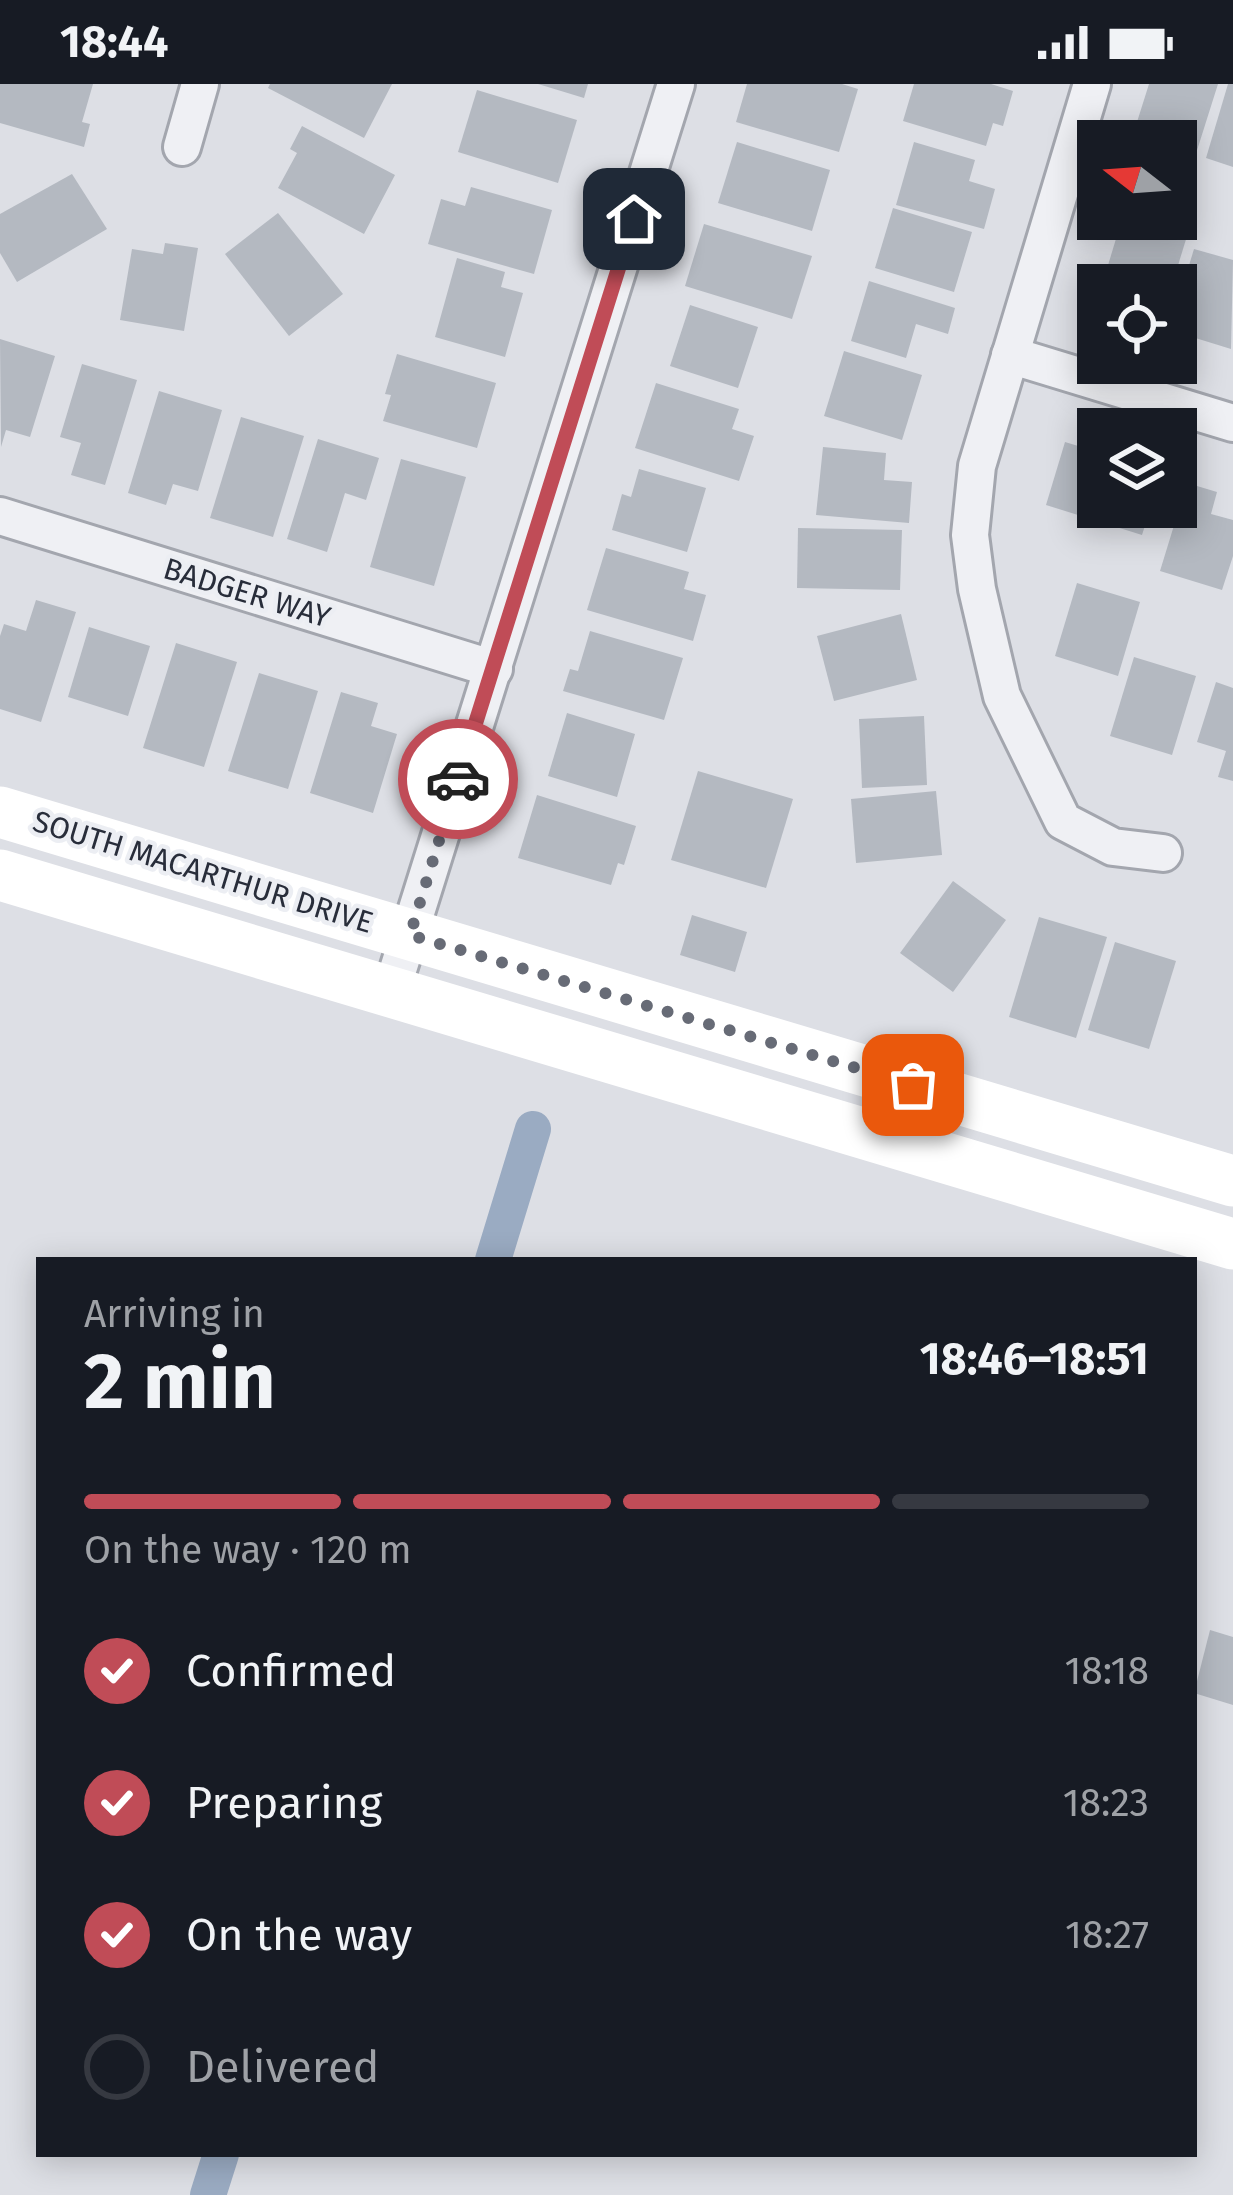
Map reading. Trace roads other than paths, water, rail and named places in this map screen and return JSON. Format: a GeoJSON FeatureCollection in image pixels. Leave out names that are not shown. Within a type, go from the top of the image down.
{"type":"FeatureCollection","features":[{"type":"Feature","properties":{"kind":"main road","name":"SOUTH MACARTHUR DRIVE"},"geometry":{"type":"LineString","coordinates":[[0,812],[1233,1181]]}},
{"type":"Feature","properties":{"kind":"main road","name":"SOUTH MACARTHUR DRIVE"},"geometry":{"type":"LineString","coordinates":[[0,874],[1233,1244]]}},
{"type":"Feature","properties":{"kind":"street"},"geometry":{"type":"LineString","coordinates":[[182,147],[200,84]]}},
{"type":"Feature","properties":{"kind":"street"},"geometry":{"type":"LineString","coordinates":[[391,992],[676,84]]}},
{"type":"Feature","properties":{"kind":"street"},"geometry":{"type":"LineString","coordinates":[[1092,84],[977,466],[970,535],[977,589],[1002,696],[1063,821],[1113,847],[1163,853]]}},
{"type":"Feature","properties":{"kind":"street"},"geometry":{"type":"LineString","coordinates":[[1010,355],[1233,423]]}},
{"type":"Feature","properties":{"kind":"street","name":"BADGER WAY"},"geometry":{"type":"LineString","coordinates":[[0,516],[494,669]]}},
{"type":"Feature","properties":{"kind":"waterway"},"geometry":{"type":"LineString","coordinates":[[494,1257],[533,1129]]}},
{"type":"Feature","properties":{"kind":"waterway"},"geometry":{"type":"LineString","coordinates":[[208,2195],[220,2157]]}}]}
